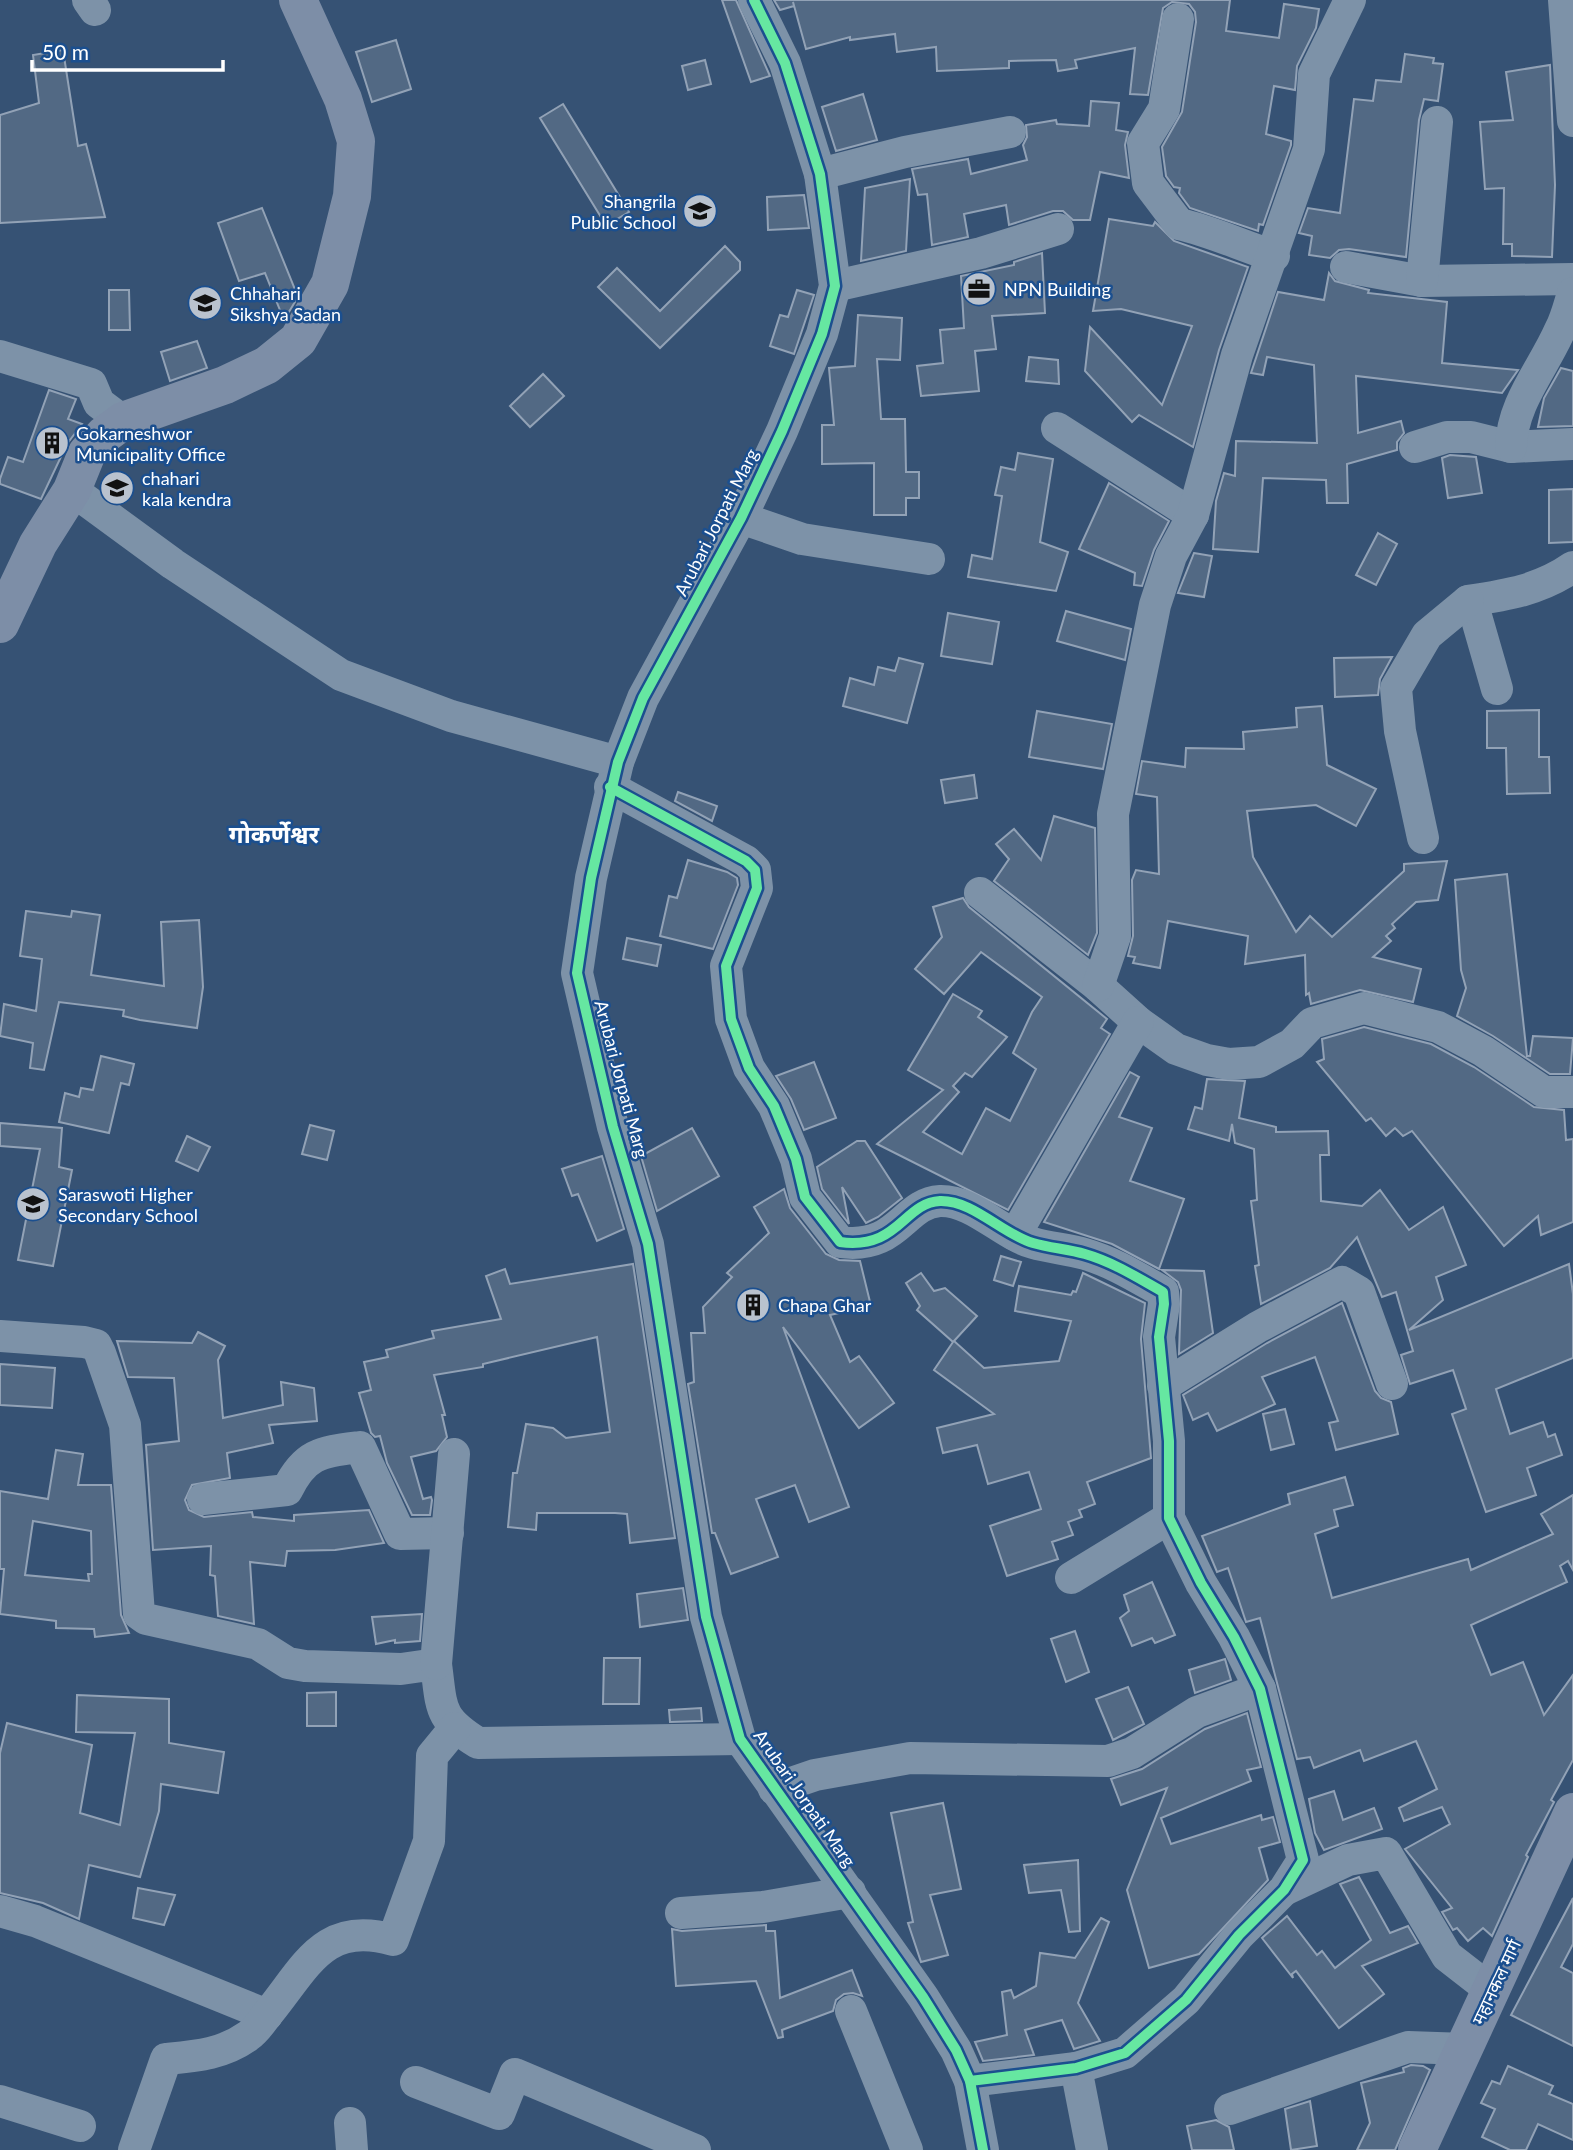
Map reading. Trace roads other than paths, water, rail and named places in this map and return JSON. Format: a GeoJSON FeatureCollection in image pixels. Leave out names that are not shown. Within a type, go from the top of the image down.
{"type":"FeatureCollection","features":[{"type":"Feature","properties":{"kind":"main road"},"geometry":{"type":"LineString","coordinates":[[0,624],[38,544],[72,490],[86,453],[123,421],[225,385],[267,365],[298,340],[330,284],[352,196],[356,141],[343,99],[298,0]]}},
{"type":"Feature","properties":{"kind":"main road","name":"महानकल मार्ग"},"geometry":{"type":"LineString","coordinates":[[1417,2150],[1568,1837]]}},
{"type":"Feature","properties":{"kind":"street","name":"Arubari Jorpati Marg"},"geometry":{"type":"LineString","coordinates":[[754,0],[785,63],[820,174],[835,286],[822,334],[741,518],[643,698],[614,774],[591,878],[577,973],[613,1127],[648,1244],[706,1617],[740,1740],[850,1892],[923,1997],[956,2050],[970,2081],[984,2150]]}},
{"type":"Feature","properties":{"kind":"street"},"geometry":{"type":"LineString","coordinates":[[1098,986],[1115,936],[1112,814],[1155,605],[1171,556],[1193,515],[1237,355],[1274,256],[1309,149],[1314,74],[1350,0]]}},
{"type":"Feature","properties":{"kind":"street"},"geometry":{"type":"LineString","coordinates":[[1564,0],[1573,121]]}},
{"type":"Feature","properties":{"kind":"street"},"geometry":{"type":"LineString","coordinates":[[1178,19],[1164,109],[1143,144],[1148,183],[1179,224],[1201,229],[1222,240],[1274,256]]}},
{"type":"Feature","properties":{"kind":"street"},"geometry":{"type":"LineString","coordinates":[[1422,281],[1437,122]]}},
{"type":"Feature","properties":{"kind":"street"},"geometry":{"type":"LineString","coordinates":[[820,174],[905,152],[1010,132]]}},
{"type":"Feature","properties":{"kind":"street"},"geometry":{"type":"LineString","coordinates":[[835,286],[981,253],[1058,229]]}},
{"type":"Feature","properties":{"kind":"street"},"geometry":{"type":"LineString","coordinates":[[1346,267],[1422,281],[1573,279]]}},
{"type":"Feature","properties":{"kind":"street"},"geometry":{"type":"LineString","coordinates":[[1511,447],[1511,429],[1536,372],[1560,331],[1573,293]]}},
{"type":"Feature","properties":{"kind":"street"},"geometry":{"type":"LineString","coordinates":[[0,356],[91,384],[99,403],[123,421]]}},
{"type":"Feature","properties":{"kind":"street"},"geometry":{"type":"LineString","coordinates":[[1057,428],[1193,515]]}},
{"type":"Feature","properties":{"kind":"street"},"geometry":{"type":"LineString","coordinates":[[1415,447],[1447,437],[1471,437],[1511,447],[1573,444]]}},
{"type":"Feature","properties":{"kind":"street"},"geometry":{"type":"LineString","coordinates":[[72,490],[173,564],[341,675],[614,774],[746,861],[755,870],[757,888],[726,966],[731,1019],[749,1068],[774,1106],[792,1148],[805,1197],[840,1242],[858,1245],[881,1240],[929,1203],[942,1201],[961,1205],[1032,1243],[1085,1254],[1115,1265],[1163,1292],[1159,1337],[1169,1441],[1169,1518],[1201,1583],[1234,1637],[1260,1689],[1303,1860],[1284,1890],[1238,1935],[1185,2000],[1125,2053],[1076,2068],[970,2081]]}},
{"type":"Feature","properties":{"kind":"street"},"geometry":{"type":"LineString","coordinates":[[741,518],[802,539],[929,559]]}},
{"type":"Feature","properties":{"kind":"street"},"geometry":{"type":"LineString","coordinates":[[1423,838],[1400,731],[1396,688],[1427,635],[1468,601],[1517,594],[1552,582],[1573,567]]}},
{"type":"Feature","properties":{"kind":"street"},"geometry":{"type":"LineString","coordinates":[[1468,601],[1476,616],[1497,689]]}},
{"type":"Feature","properties":{"kind":"street"},"geometry":{"type":"LineString","coordinates":[[980,893],[1098,986],[1138,1022],[1177,1049],[1229,1065],[1259,1062],[1292,1044],[1312,1023],[1364,1008],[1438,1027],[1483,1051],[1544,1092],[1573,1092]]}},
{"type":"Feature","properties":{"kind":"street"},"geometry":{"type":"LineString","coordinates":[[1015,1235],[1138,1022]]}},
{"type":"Feature","properties":{"kind":"street"},"geometry":{"type":"LineString","coordinates":[[1164,1386],[1258,1327],[1342,1282],[1359,1292],[1392,1384]]}},
{"type":"Feature","properties":{"kind":"street"},"geometry":{"type":"LineString","coordinates":[[0,1336],[84,1342],[96,1345],[100,1353],[125,1425],[139,1614],[170,1626],[258,1644],[288,1662],[305,1666],[401,1668],[436,1664]]}},
{"type":"Feature","properties":{"kind":"street"},"geometry":{"type":"LineString","coordinates":[[203,1499],[287,1490],[298,1466],[308,1459],[360,1447],[400,1534],[447,1533]]}},
{"type":"Feature","properties":{"kind":"street"},"geometry":{"type":"LineString","coordinates":[[454,1454],[436,1664],[442,1710],[455,1728],[478,1743],[507,1745],[740,1740]]}},
{"type":"Feature","properties":{"kind":"street"},"geometry":{"type":"LineString","coordinates":[[1071,1578],[1169,1518]]}},
{"type":"Feature","properties":{"kind":"street"},"geometry":{"type":"LineString","coordinates":[[775,1789],[815,1775],[910,1758],[1108,1761],[1132,1753],[1197,1712],[1260,1689]]}},
{"type":"Feature","properties":{"kind":"street"},"geometry":{"type":"LineString","coordinates":[[134,2150],[166,2059],[216,2053],[250,2035],[318,1951],[350,1934],[369,1933],[393,1940],[429,1841],[432,1756],[455,1728]]}},
{"type":"Feature","properties":{"kind":"street"},"geometry":{"type":"LineString","coordinates":[[1284,1890],[1348,1860],[1386,1853],[1447,1956],[1493,1991]]}},
{"type":"Feature","properties":{"kind":"street"},"geometry":{"type":"LineString","coordinates":[[681,1913],[763,1907],[850,1892]]}},
{"type":"Feature","properties":{"kind":"street"},"geometry":{"type":"LineString","coordinates":[[0,1911],[35,1921],[267,2015]]}},
{"type":"Feature","properties":{"kind":"street"},"geometry":{"type":"LineString","coordinates":[[851,2011],[907,2150]]}},
{"type":"Feature","properties":{"kind":"street"},"geometry":{"type":"LineString","coordinates":[[1230,2109],[1408,2047],[1465,2049]]}},
{"type":"Feature","properties":{"kind":"street"},"geometry":{"type":"LineString","coordinates":[[1076,2068],[1092,2150]]}},
{"type":"Feature","properties":{"kind":"street"},"geometry":{"type":"LineString","coordinates":[[416,2082],[499,2114],[514,2074],[695,2150]]}},
{"type":"Feature","properties":{"kind":"street"},"geometry":{"type":"LineString","coordinates":[[0,2101],[80,2126]]}},
{"type":"Feature","properties":{"kind":"place","name":"Shangrila Public School"},"geometry":{"type":"Point","coordinates":[700,211]}},
{"type":"Feature","properties":{"kind":"place","name":"NPN Building"},"geometry":{"type":"Point","coordinates":[979,289]}},
{"type":"Feature","properties":{"kind":"place","name":"Chhahari Sikshya Sadan"},"geometry":{"type":"Point","coordinates":[205,303]}},
{"type":"Feature","properties":{"kind":"place","name":"Gokarneshwor Municipality Office"},"geometry":{"type":"Point","coordinates":[52,443]}},
{"type":"Feature","properties":{"kind":"place","name":"chahari kala kendra"},"geometry":{"type":"Point","coordinates":[117,488]}},
{"type":"Feature","properties":{"kind":"place","name":"Saraswoti Higher Secondary School"},"geometry":{"type":"Point","coordinates":[33,1204]}},
{"type":"Feature","properties":{"kind":"place","name":"Chapa Ghar"},"geometry":{"type":"Point","coordinates":[753,1305]}},
{"type":"Feature","properties":{"kind":"district","name":"गोकर्णेश्वर"},"geometry":{"type":"Point","coordinates":[274,833]}}]}
